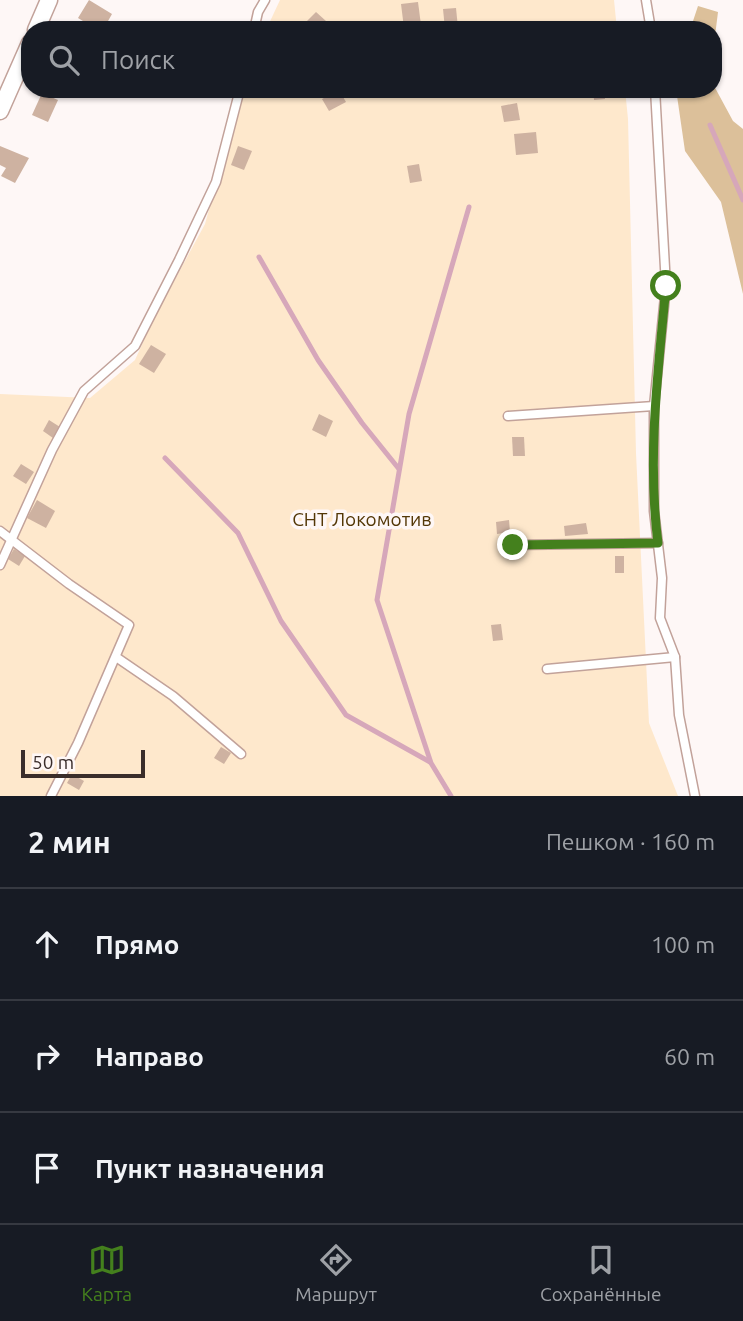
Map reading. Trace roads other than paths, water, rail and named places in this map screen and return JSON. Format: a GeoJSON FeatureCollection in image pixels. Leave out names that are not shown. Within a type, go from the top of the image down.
{"type":"FeatureCollection","features":[{"type":"Feature","properties":{"kind":"street"},"geometry":{"type":"LineString","coordinates":[[40,21],[48,0]]}},
{"type":"Feature","properties":{"kind":"street"},"geometry":{"type":"LineString","coordinates":[[0,111],[21,63]]}},
{"type":"Feature","properties":{"kind":"lane"},"geometry":{"type":"LineString","coordinates":[[256,21],[265,0]]}},
{"type":"Feature","properties":{"kind":"lane"},"geometry":{"type":"LineString","coordinates":[[646,0],[650,21]]}},
{"type":"Feature","properties":{"kind":"lane"},"geometry":{"type":"LineString","coordinates":[[0,565],[52,450],[84,391],[135,346],[179,260],[216,182],[238,98]]}},
{"type":"Feature","properties":{"kind":"lane"},"geometry":{"type":"LineString","coordinates":[[656,98],[666,286],[654,406],[654,510],[662,578],[660,618],[675,657],[679,715],[695,796]]}},
{"type":"Feature","properties":{"kind":"lane"},"geometry":{"type":"LineString","coordinates":[[508,416],[654,406]]}},
{"type":"Feature","properties":{"kind":"lane"},"geometry":{"type":"LineString","coordinates":[[0,531],[69,584],[129,625],[51,796]]}},
{"type":"Feature","properties":{"kind":"lane"},"geometry":{"type":"LineString","coordinates":[[513,545],[658,543]]}},
{"type":"Feature","properties":{"kind":"lane"},"geometry":{"type":"LineString","coordinates":[[116,657],[173,696],[241,754]]}},
{"type":"Feature","properties":{"kind":"lane"},"geometry":{"type":"LineString","coordinates":[[547,669],[675,657]]}},
{"type":"Feature","properties":{"kind":"waterway"},"geometry":{"type":"LineString","coordinates":[[710,125],[743,200]]}},
{"type":"Feature","properties":{"kind":"waterway"},"geometry":{"type":"LineString","coordinates":[[451,796],[431,763],[377,600],[409,414],[469,207]]}},
{"type":"Feature","properties":{"kind":"waterway"},"geometry":{"type":"LineString","coordinates":[[259,257],[318,360],[362,423],[399,469]]}},
{"type":"Feature","properties":{"kind":"waterway"},"geometry":{"type":"LineString","coordinates":[[165,458],[238,533],[281,621],[346,715],[430,762]]}},
{"type":"Feature","properties":{"kind":"park label","name":"СНТ Локомотив"},"geometry":{"type":"Point","coordinates":[362,519]}}]}
